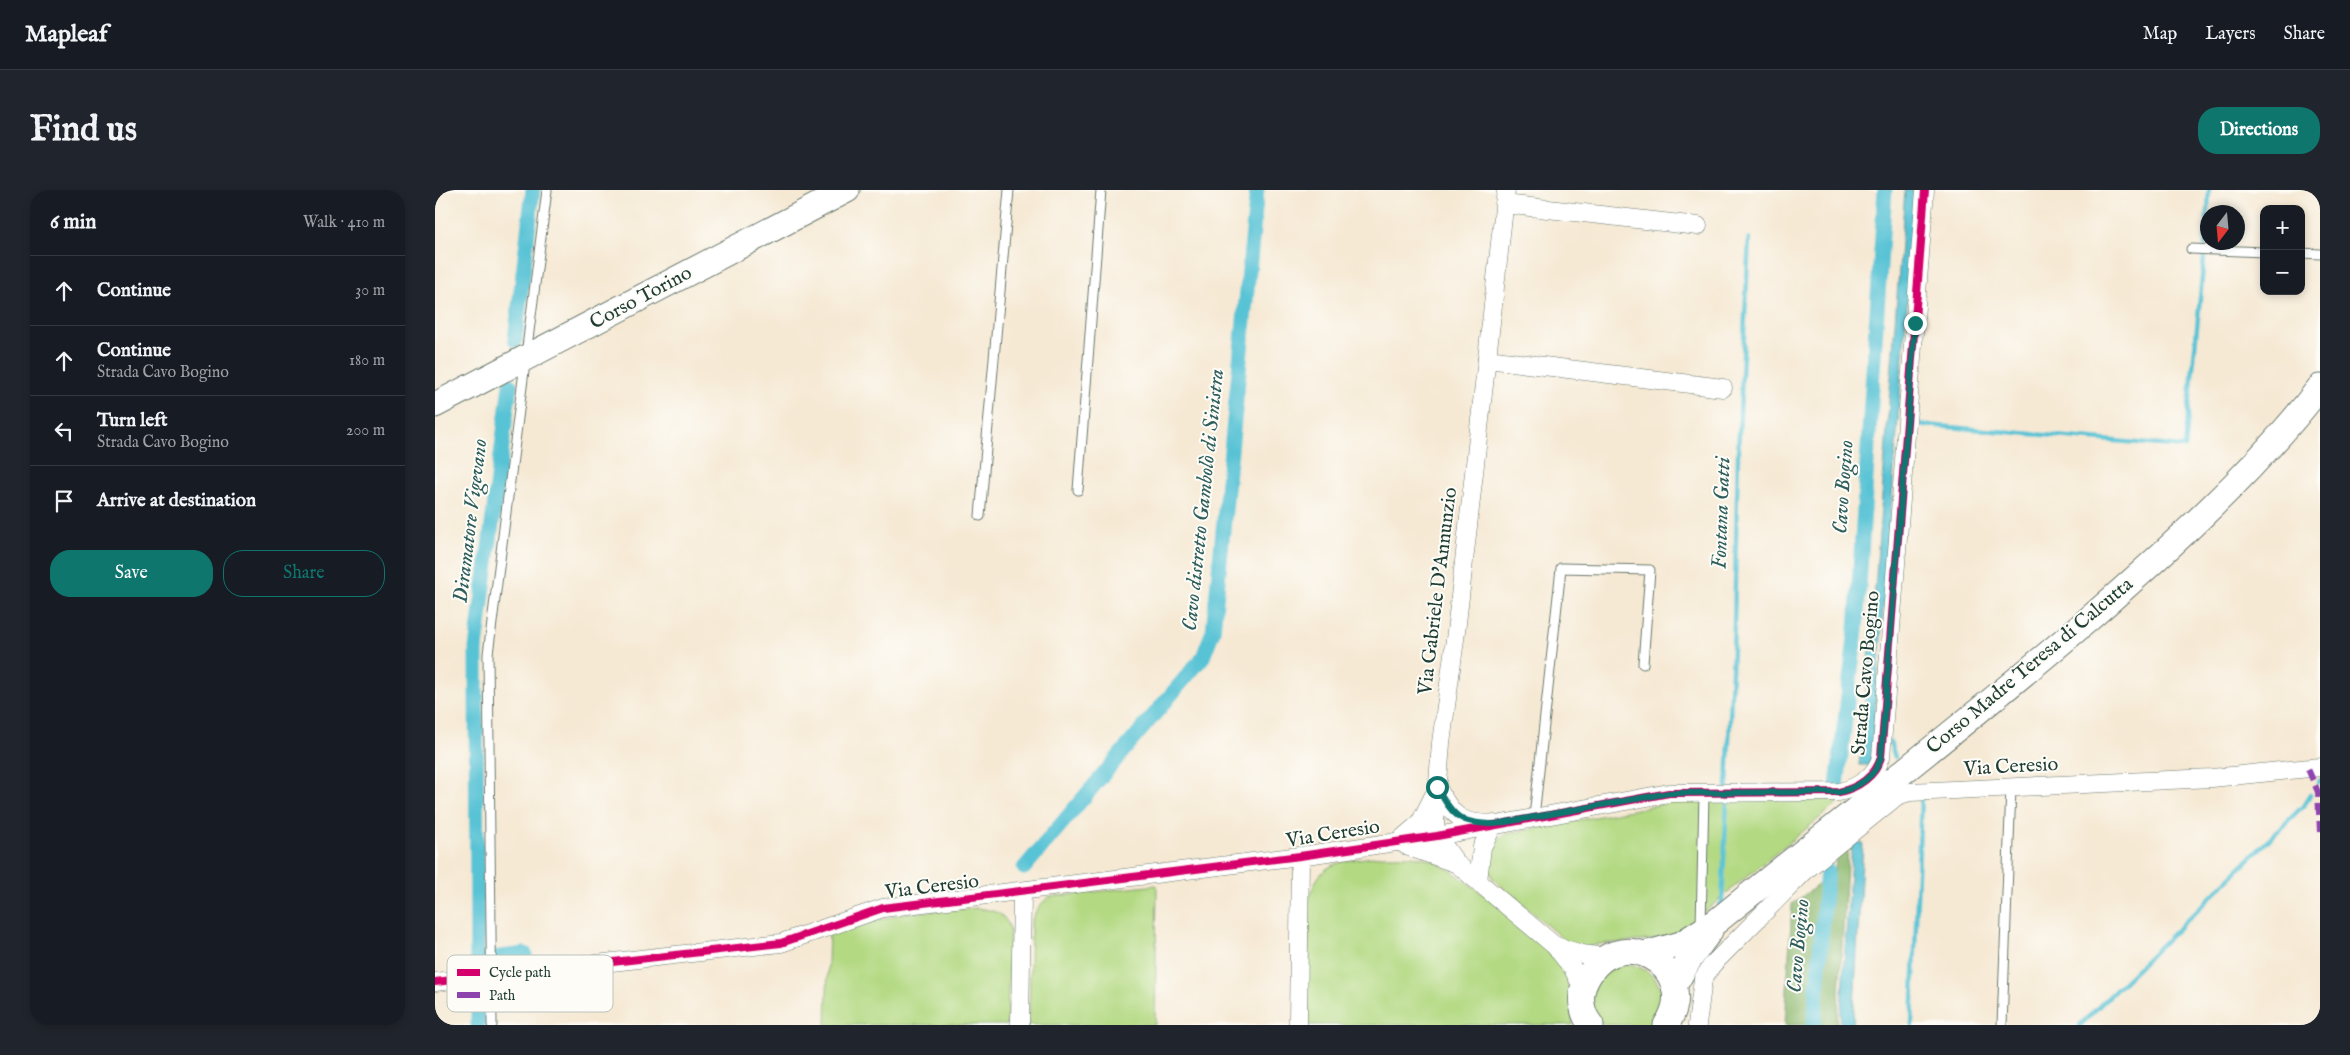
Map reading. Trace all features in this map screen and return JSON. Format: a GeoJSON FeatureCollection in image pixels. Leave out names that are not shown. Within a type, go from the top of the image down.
{"type":"FeatureCollection","features":[{"type":"Feature","properties":{"kind":"main road","name":"Corso Torino"},"geometry":{"type":"LineString","coordinates":[[435,405],[839,192]]}},
{"type":"Feature","properties":{"kind":"main road","name":"Corso Madre Teresa di Calcutta"},"geometry":{"type":"LineString","coordinates":[[1645,954],[1681,944],[1709,926],[2038,662],[2169,549],[2265,450],[2320,387]]}},
{"type":"Feature","properties":{"kind":"main road","name":"Corso Madre Teresa di Calcutta"},"geometry":{"type":"LineString","coordinates":[[1674,986],[1709,926]]}},
{"type":"Feature","properties":{"kind":"main road"},"geometry":{"type":"LineString","coordinates":[[1589,1024],[1582,1006],[1583,989],[1590,971],[1605,957],[1625,951],[1645,954],[1663,966],[1674,986],[1676,1002],[1672,1022]]}},
{"type":"Feature","properties":{"kind":"street","name":"Strada Cavo Bogino"},"geometry":{"type":"LineString","coordinates":[[1437,836],[1669,793],[1839,792],[1858,786],[1878,768],[1881,757],[1925,190]]}},
{"type":"Feature","properties":{"kind":"street"},"geometry":{"type":"LineString","coordinates":[[1505,197],[1698,226]]}},
{"type":"Feature","properties":{"kind":"street","name":"Via Gabriele D'Annunzio"},"geometry":{"type":"LineString","coordinates":[[1437,836],[1435,816],[1437,787],[1505,197]]}},
{"type":"Feature","properties":{"kind":"street"},"geometry":{"type":"LineString","coordinates":[[1487,359],[1723,388]]}},
{"type":"Feature","properties":{"kind":"street","name":"Via Ceresio"},"geometry":{"type":"LineString","coordinates":[[1697,1025],[1703,979],[1712,965],[1807,869],[1897,796],[1910,792],[2212,778],[2320,767]]}},
{"type":"Feature","properties":{"kind":"street"},"geometry":{"type":"LineString","coordinates":[[1437,787],[1449,808],[1459,818],[1478,824],[1495,824],[1482,847],[1478,881]]}},
{"type":"Feature","properties":{"kind":"street"},"geometry":{"type":"LineString","coordinates":[[1437,787],[1428,810],[1420,823],[1399,841],[1409,847],[1457,864]]}},
{"type":"Feature","properties":{"kind":"street"},"geometry":{"type":"LineString","coordinates":[[1437,836],[1457,864],[1555,946],[1573,969],[1583,989]]}},
{"type":"Feature","properties":{"kind":"street","name":"Via Ceresio"},"geometry":{"type":"LineString","coordinates":[[613,959],[781,943],[883,908],[1301,856],[1437,836]]}},
{"type":"Feature","properties":{"kind":"street"},"geometry":{"type":"LineString","coordinates":[[1297,1025],[1301,856]]}},
{"type":"Feature","properties":{"kind":"street"},"geometry":{"type":"LineString","coordinates":[[1020,1025],[1023,892]]}},
{"type":"Feature","properties":{"kind":"street"},"geometry":{"type":"LineString","coordinates":[[1555,946],[1582,954],[1605,957]]}},
{"type":"Feature","properties":{"kind":"lane"},"geometry":{"type":"LineString","coordinates":[[492,955],[488,654],[517,426],[528,356],[547,190]]}},
{"type":"Feature","properties":{"kind":"lane"},"geometry":{"type":"LineString","coordinates":[[980,516],[1009,190]]}},
{"type":"Feature","properties":{"kind":"lane"},"geometry":{"type":"LineString","coordinates":[[1078,490],[1101,190]]}},
{"type":"Feature","properties":{"kind":"lane"},"geometry":{"type":"LineString","coordinates":[[2191,249],[2260,252]]}},
{"type":"Feature","properties":{"kind":"lane"},"geometry":{"type":"LineString","coordinates":[[2305,253],[2320,254]]}},
{"type":"Feature","properties":{"kind":"lane"},"geometry":{"type":"LineString","coordinates":[[1534,817],[1561,568],[1650,570],[1643,664]]}},
{"type":"Feature","properties":{"kind":"lane"},"geometry":{"type":"LineString","coordinates":[[2002,1025],[2011,788]]}},
{"type":"Feature","properties":{"kind":"lane"},"geometry":{"type":"LineString","coordinates":[[1705,794],[1709,926]]}},
{"type":"Feature","properties":{"kind":"lane"},"geometry":{"type":"LineString","coordinates":[[492,1012],[492,1025]]}},
{"type":"Feature","properties":{"kind":"green space"},"geometry":{"type":"Polygon","coordinates":[[[1712,797],[1843,799],[1687,927],[1672,935],[1652,940],[1598,944],[1586,948],[1572,944],[1562,938],[1493,879],[1489,865],[1489,853],[1494,843],[1506,834],[1673,802],[1707,802],[1712,797]]]}},
{"type":"Feature","properties":{"kind":"green space"},"geometry":{"type":"Polygon","coordinates":[[[1848,849],[1837,1025],[1785,1025],[1792,904],[1834,873],[1837,855],[1848,849]]]}},
{"type":"Feature","properties":{"kind":"green space"},"geometry":{"type":"Polygon","coordinates":[[[1380,856],[1414,856],[1434,861],[1462,878],[1524,927],[1564,968],[1569,988],[1573,1025],[1307,1025],[1308,906],[1317,879],[1324,871],[1342,862],[1380,856]]]}},
{"type":"Feature","properties":{"kind":"green space"},"geometry":{"type":"Polygon","coordinates":[[[1157,885],[1155,1025],[1029,1025],[1031,923],[1043,903],[1049,897],[1157,885]]]}},
{"type":"Feature","properties":{"kind":"green space"},"geometry":{"type":"Polygon","coordinates":[[[977,908],[998,913],[1008,923],[1010,929],[1007,1025],[826,1025],[829,933],[905,913],[977,908]]]}},
{"type":"Feature","properties":{"kind":"green space"},"geometry":{"type":"Polygon","coordinates":[[[1628,964],[1648,972],[1660,987],[1662,1006],[1659,1015],[1653,1025],[1603,1025],[1593,1008],[1593,991],[1600,978],[1606,973],[1628,964]]]}},
{"type":"Feature","properties":{"kind":"water"},"geometry":{"type":"Polygon","coordinates":[[[1905,190],[1916,190],[1871,765],[1859,765],[1872,628],[1905,190]]]}},
{"type":"Feature","properties":{"kind":"water"},"geometry":{"type":"Polygon","coordinates":[[[1852,842],[1863,843],[1853,1025],[1840,1025],[1852,842]]]}},
{"type":"Feature","properties":{"kind":"waterway","name":"Diramatore Vigevano"},"geometry":{"type":"LineString","coordinates":[[515,340],[533,190]]}},
{"type":"Feature","properties":{"kind":"waterway","name":"Cavo distretto Gambolò di Sinistra"},"geometry":{"type":"LineString","coordinates":[[1024,868],[1203,657],[1213,631],[1257,190]]}},
{"type":"Feature","properties":{"kind":"waterway","name":"Cavo Bogino"},"geometry":{"type":"LineString","coordinates":[[1837,786],[1856,630],[1885,190]]}},
{"type":"Feature","properties":{"kind":"waterway"},"geometry":{"type":"LineString","coordinates":[[2208,205],[2209,190]]}},
{"type":"Feature","properties":{"kind":"waterway","name":"Fontana Gatti"},"geometry":{"type":"LineString","coordinates":[[1727,788],[1734,626],[1738,453],[1749,239]]}},
{"type":"Feature","properties":{"kind":"waterway"},"geometry":{"type":"LineString","coordinates":[[1913,427],[1914,424],[2185,447],[2204,258]]}},
{"type":"Feature","properties":{"kind":"waterway","name":"Diramatore Vigevano"},"geometry":{"type":"LineString","coordinates":[[477,955],[476,648],[510,385]]}},
{"type":"Feature","properties":{"kind":"waterway"},"geometry":{"type":"LineString","coordinates":[[1890,742],[1895,757]]}},
{"type":"Feature","properties":{"kind":"waterway"},"geometry":{"type":"LineString","coordinates":[[2080,1025],[2303,806],[2310,795]]}},
{"type":"Feature","properties":{"kind":"waterway"},"geometry":{"type":"LineString","coordinates":[[1912,1025],[1921,798]]}},
{"type":"Feature","properties":{"kind":"waterway","name":"Fontana Gatti"},"geometry":{"type":"LineString","coordinates":[[1719,905],[1722,902],[1727,800]]}},
{"type":"Feature","properties":{"kind":"waterway","name":"Cavo Bogino"},"geometry":{"type":"LineString","coordinates":[[1814,1025],[1827,870]]}},
{"type":"Feature","properties":{"kind":"waterway","name":"Cavo distretto Gambolò di Sinistra"},"geometry":{"type":"LineString","coordinates":[[517,955],[525,954]]}},
{"type":"Feature","properties":{"kind":"waterway","name":"Diramatore Vigevano"},"geometry":{"type":"LineString","coordinates":[[478,1012],[478,1025]]}},
{"type":"Feature","properties":{"kind":"marked path"},"geometry":{"type":"LineString","coordinates":[[2308,769],[2318,792],[2320,832]]}},
{"type":"Feature","properties":{"kind":"cycle path"},"geometry":{"type":"LineString","coordinates":[[613,962],[781,943],[883,908],[1300,856],[1437,836],[1669,793],[1839,792],[1853,788],[1871,775],[1879,764],[1881,757],[1925,190]]}},
{"type":"Feature","properties":{"kind":"cycle path"},"geometry":{"type":"LineString","coordinates":[[435,982],[447,981]]}},
{"type":"Feature","properties":{"kind":"route"},"geometry":{"type":"LineString","coordinates":[[1437,787],[1449,808],[1459,818],[1478,824],[1495,824],[1669,793],[1839,792],[1858,786],[1875,771],[1878,768],[1881,757],[1915,323]]}}]}
